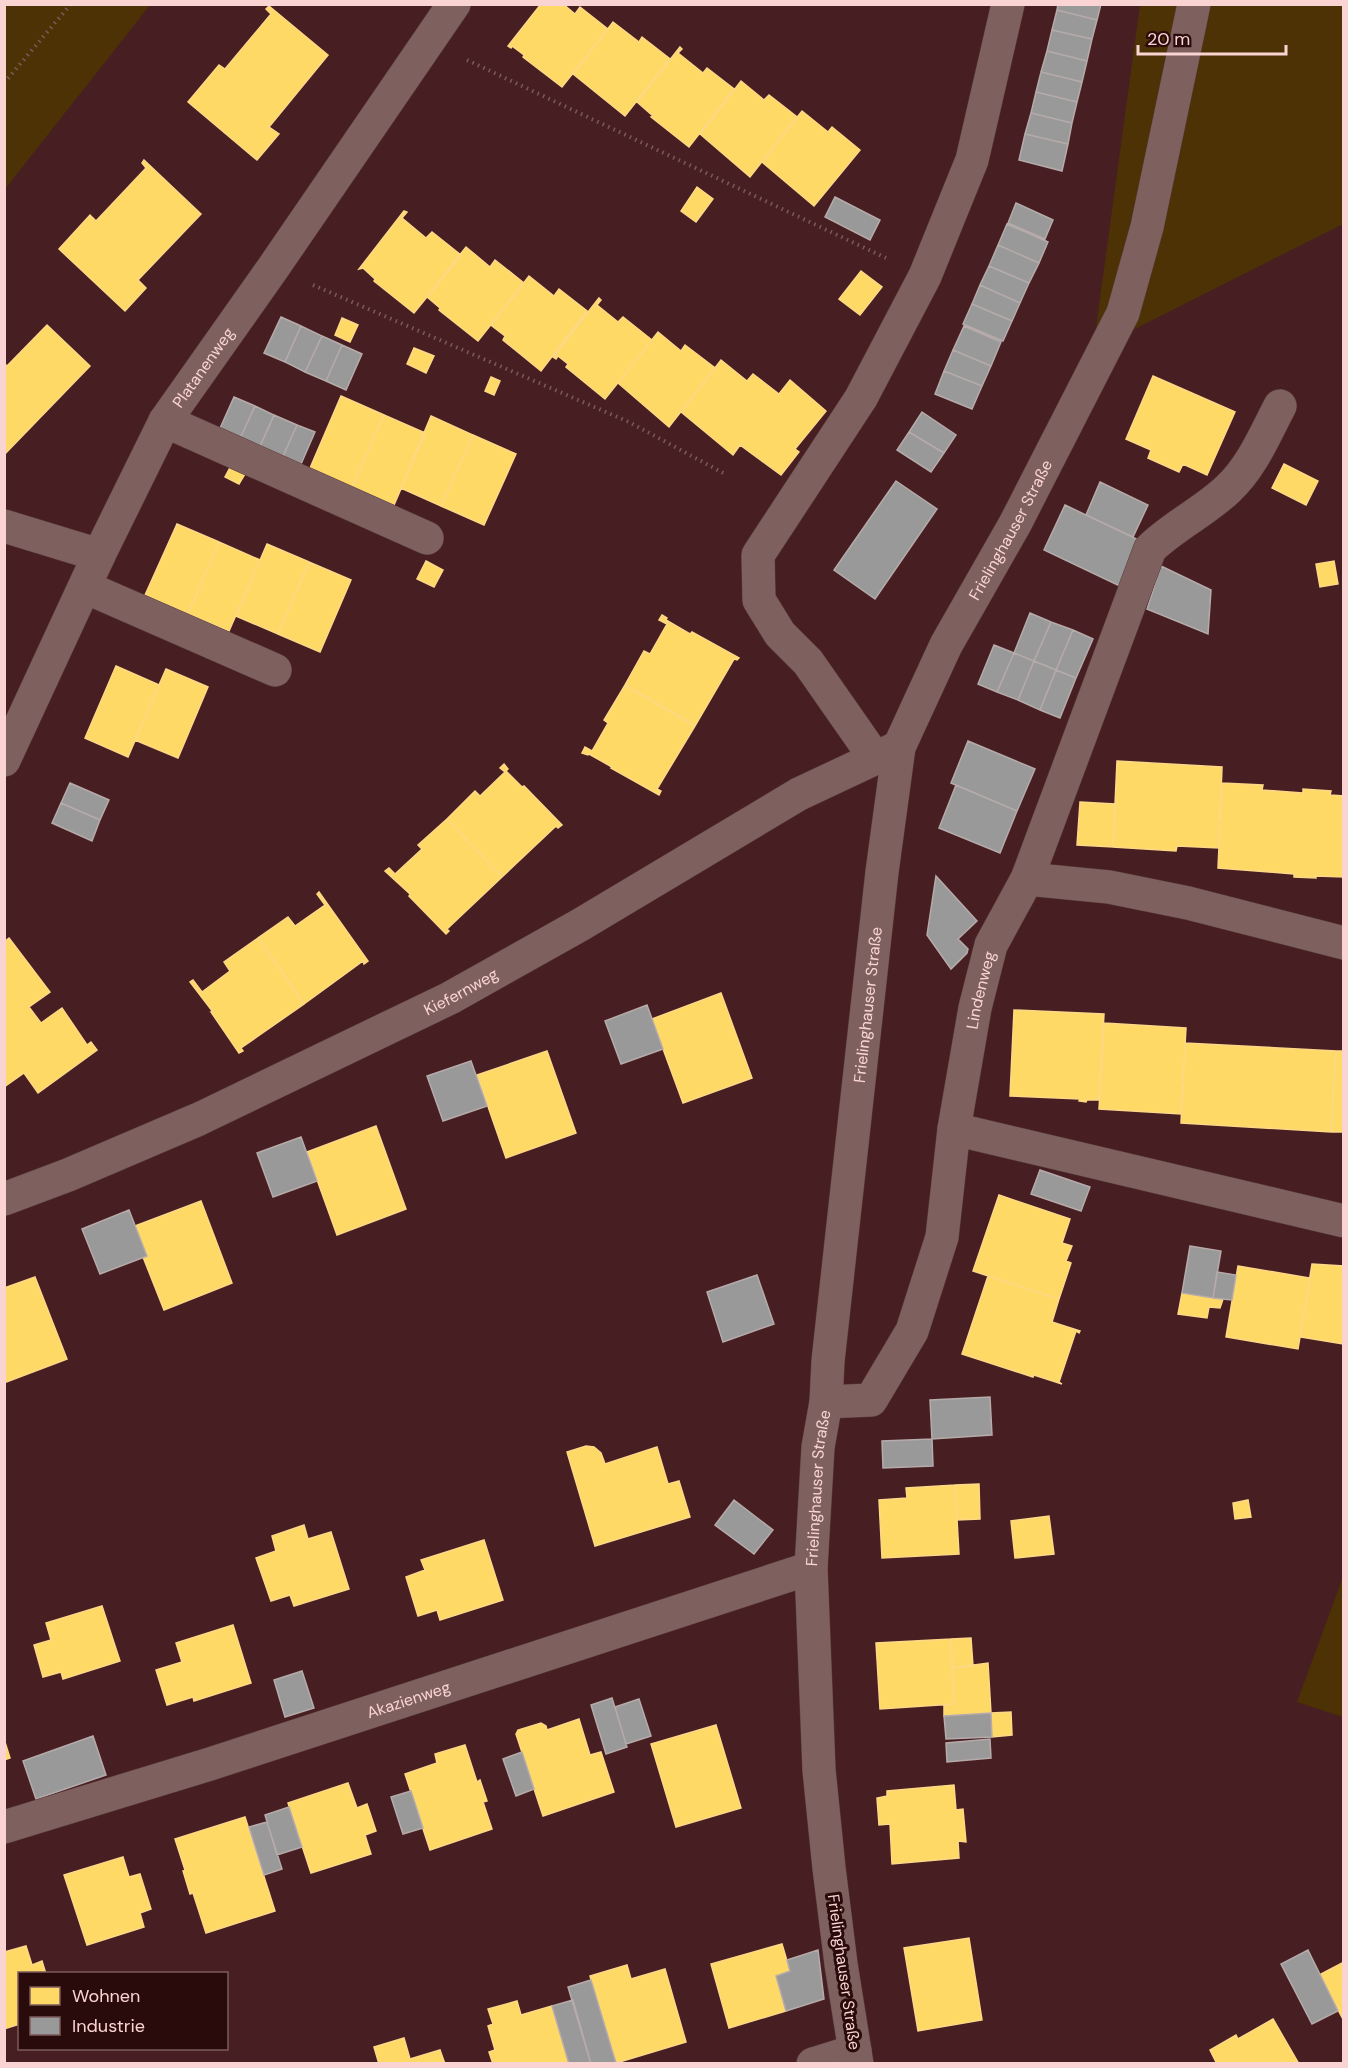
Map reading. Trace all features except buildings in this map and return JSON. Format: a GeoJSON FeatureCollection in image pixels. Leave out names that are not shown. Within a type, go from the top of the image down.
{"type":"FeatureCollection","features":[{"type":"Feature","properties":{"kind":"street","name":"Platanenweg"},"geometry":{"type":"LineString","coordinates":[[4,760],[99,555],[165,421],[454,4]]}},
{"type":"Feature","properties":{"kind":"street"},"geometry":{"type":"LineString","coordinates":[[887,752],[808,662],[780,634],[759,600],[758,555],[861,398],[925,276],[972,160],[1008,4]]}},
{"type":"Feature","properties":{"kind":"street","name":"Frielinghauser Straße"},"geometry":{"type":"LineString","coordinates":[[856,2057],[829,1868],[819,1770],[811,1568],[818,1447],[826,1402],[828,1361],[878,908],[887,752],[1015,524],[1123,313],[1147,227],[1194,4]]}},
{"type":"Feature","properties":{"kind":"street","name":"Lindenweg"},"geometry":{"type":"LineString","coordinates":[[826,1402],[871,1400],[912,1330],[942,1237],[954,1129],[975,1008],[991,945],[1027,879],[1150,549],[1165,534],[1228,489],[1250,463],[1280,406]]}},
{"type":"Feature","properties":{"kind":"street"},"geometry":{"type":"LineString","coordinates":[[165,421],[427,538]]}},
{"type":"Feature","properties":{"kind":"street"},"geometry":{"type":"LineString","coordinates":[[4,526],[99,555]]}},
{"type":"Feature","properties":{"kind":"street"},"geometry":{"type":"LineString","coordinates":[[85,587],[275,670]]}},
{"type":"Feature","properties":{"kind":"street","name":"Kiefernweg"},"geometry":{"type":"LineString","coordinates":[[4,1199],[68,1175],[199,1119],[450,998],[580,925],[798,795],[887,752]]}},
{"type":"Feature","properties":{"kind":"street"},"geometry":{"type":"LineString","coordinates":[[1027,879],[1109,887],[1188,903],[1344,943]]}},
{"type":"Feature","properties":{"kind":"street"},"geometry":{"type":"LineString","coordinates":[[954,1129],[1344,1221]]}},
{"type":"Feature","properties":{"kind":"street","name":"Akazienweg"},"geometry":{"type":"LineString","coordinates":[[4,1827],[210,1764],[811,1568]]}},
{"type":"Feature","properties":{"kind":"street"},"geometry":{"type":"LineString","coordinates":[[813,2064],[856,2057]]}},
{"type":"Feature","properties":{"kind":"path"},"geometry":{"type":"LineString","coordinates":[[4,83],[71,4]]}},
{"type":"Feature","properties":{"kind":"path"},"geometry":{"type":"LineString","coordinates":[[428,42],[925,276]]}},
{"type":"Feature","properties":{"kind":"path"},"geometry":{"type":"LineString","coordinates":[[273,268],[629,422],[725,474]]}},
{"type":"Feature","properties":{"kind":"shaded area"},"geometry":{"type":"Polygon","coordinates":[[[4,5],[150,5],[5,189],[4,5]]]}},
{"type":"Feature","properties":{"kind":"shaded area"},"geometry":{"type":"Polygon","coordinates":[[[1140,5],[1343,5],[1343,224],[1093,350],[1140,5]]]}},
{"type":"Feature","properties":{"kind":"shaded area"},"geometry":{"type":"Polygon","coordinates":[[[1343,1577],[1343,1717],[1297,1702],[1343,1577]]]}}]}
